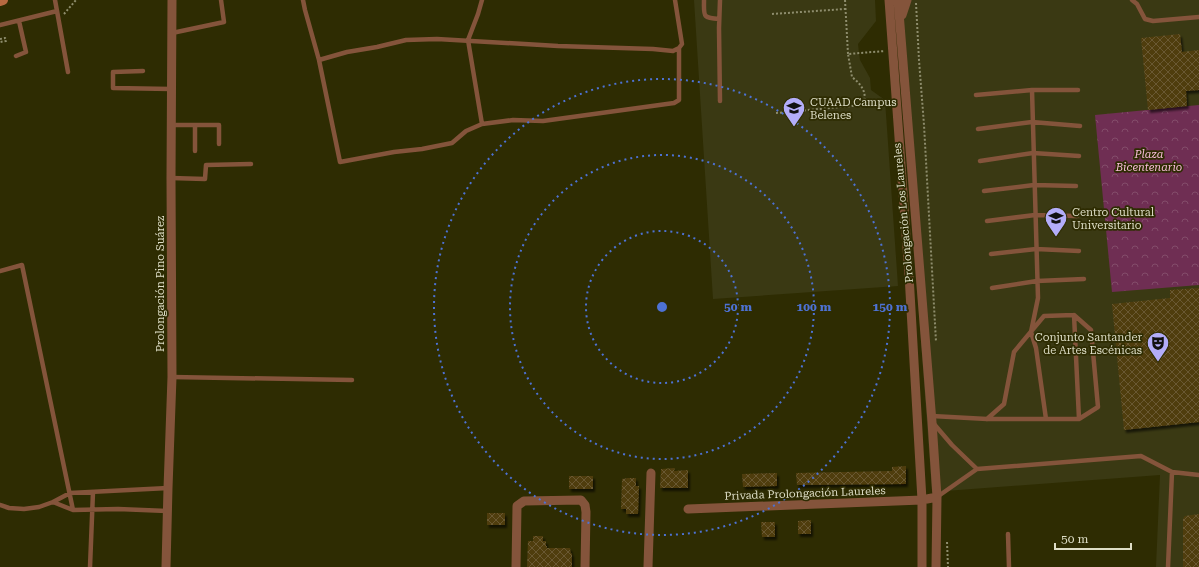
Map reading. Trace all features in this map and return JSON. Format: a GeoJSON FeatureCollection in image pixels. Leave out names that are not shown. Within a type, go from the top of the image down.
{"type":"FeatureCollection","features":[{"type":"Feature","properties":{"kind":"street","name":"Prolongación Pino Suárez"},"geometry":{"type":"LineString","coordinates":[[166,567],[172,376],[172,0]]}},
{"type":"Feature","properties":{"kind":"street","name":"Prolongación Los Laureles"},"geometry":{"type":"LineString","coordinates":[[889,0],[922,500],[922,567]]}},
{"type":"Feature","properties":{"kind":"street","name":"Prolongación Los Laureles"},"geometry":{"type":"LineString","coordinates":[[898,0],[932,419],[937,497],[936,567]]}},
{"type":"Feature","properties":{"kind":"street"},"geometry":{"type":"LineString","coordinates":[[900,22],[907,0]]}},
{"type":"Feature","properties":{"kind":"street"},"geometry":{"type":"LineString","coordinates":[[908,275],[920,274]]}},
{"type":"Feature","properties":{"kind":"street"},"geometry":{"type":"LineString","coordinates":[[648,567],[651,474]]}},
{"type":"Feature","properties":{"kind":"street","name":"Privada Prolongación Laureles"},"geometry":{"type":"LineString","coordinates":[[688,509],[922,500],[937,497]]}},
{"type":"Feature","properties":{"kind":"street"},"geometry":{"type":"LineString","coordinates":[[516,567],[517,506],[524,501],[581,500],[585,505],[586,512],[584,567]]}},
{"type":"Feature","properties":{"kind":"lane"},"geometry":{"type":"LineString","coordinates":[[54,0],[68,72]]}},
{"type":"Feature","properties":{"kind":"lane"},"geometry":{"type":"LineString","coordinates":[[172,33],[224,22],[221,0]]}},
{"type":"Feature","properties":{"kind":"lane"},"geometry":{"type":"LineString","coordinates":[[303,0],[319,60],[340,162],[452,143],[466,130],[482,124],[513,120],[543,122],[679,100],[679,48],[682,44],[675,0]]}},
{"type":"Feature","properties":{"kind":"lane"},"geometry":{"type":"LineString","coordinates":[[482,0],[468,40],[482,124]]}},
{"type":"Feature","properties":{"kind":"lane"},"geometry":{"type":"LineString","coordinates":[[704,0],[704,12],[706,16],[709,18],[719,19]]}},
{"type":"Feature","properties":{"kind":"lane"},"geometry":{"type":"LineString","coordinates":[[720,0],[720,101]]}},
{"type":"Feature","properties":{"kind":"lane"},"geometry":{"type":"LineString","coordinates":[[1132,0],[1137,4],[1146,19],[1153,21],[1199,17]]}},
{"type":"Feature","properties":{"kind":"lane"},"geometry":{"type":"LineString","coordinates":[[0,25],[57,11]]}},
{"type":"Feature","properties":{"kind":"lane"},"geometry":{"type":"LineString","coordinates":[[16,56],[26,52],[19,21]]}},
{"type":"Feature","properties":{"kind":"lane"},"geometry":{"type":"LineString","coordinates":[[319,60],[347,52],[406,40],[468,40],[672,51],[679,48]]}},
{"type":"Feature","properties":{"kind":"lane"},"geometry":{"type":"LineString","coordinates":[[143,71],[112,72],[113,88],[172,90]]}},
{"type":"Feature","properties":{"kind":"lane"},"geometry":{"type":"LineString","coordinates":[[1032,90],[1038,298],[1031,332],[1036,348],[1046,419]]}},
{"type":"Feature","properties":{"kind":"lane"},"geometry":{"type":"LineString","coordinates":[[976,95],[1032,90],[1078,90]]}},
{"type":"Feature","properties":{"kind":"lane"},"geometry":{"type":"LineString","coordinates":[[978,129],[1032,122],[1080,126]]}},
{"type":"Feature","properties":{"kind":"lane"},"geometry":{"type":"LineString","coordinates":[[171,125],[219,125],[219,144]]}},
{"type":"Feature","properties":{"kind":"lane"},"geometry":{"type":"LineString","coordinates":[[194,125],[195,151]]}},
{"type":"Feature","properties":{"kind":"lane"},"geometry":{"type":"LineString","coordinates":[[980,161],[1033,154],[1079,156]]}},
{"type":"Feature","properties":{"kind":"lane"},"geometry":{"type":"LineString","coordinates":[[171,178],[206,179],[206,164],[252,164]]}},
{"type":"Feature","properties":{"kind":"lane"},"geometry":{"type":"LineString","coordinates":[[984,190],[1034,185],[1076,186]]}},
{"type":"Feature","properties":{"kind":"lane"},"geometry":{"type":"LineString","coordinates":[[987,221],[1035,215],[1077,216]]}},
{"type":"Feature","properties":{"kind":"lane"},"geometry":{"type":"LineString","coordinates":[[991,254],[1036,249],[1079,251]]}},
{"type":"Feature","properties":{"kind":"lane"},"geometry":{"type":"LineString","coordinates":[[0,271],[22,265],[73,510]]}},
{"type":"Feature","properties":{"kind":"lane"},"geometry":{"type":"LineString","coordinates":[[992,288],[1037,281],[1084,279]]}},
{"type":"Feature","properties":{"kind":"lane"},"geometry":{"type":"LineString","coordinates":[[932,419],[987,419],[1079,419],[1098,407],[1091,330],[1074,315],[1044,316],[1014,352],[1004,404],[987,419]]}},
{"type":"Feature","properties":{"kind":"lane"},"geometry":{"type":"LineString","coordinates":[[1074,315],[1079,419]]}},
{"type":"Feature","properties":{"kind":"lane"},"geometry":{"type":"LineString","coordinates":[[172,376],[352,380]]}},
{"type":"Feature","properties":{"kind":"lane"},"geometry":{"type":"LineString","coordinates":[[932,419],[952,445],[976,469]]}},
{"type":"Feature","properties":{"kind":"lane"},"geometry":{"type":"LineString","coordinates":[[937,497],[976,469],[1141,456],[1172,472],[1199,475]]}},
{"type":"Feature","properties":{"kind":"lane"},"geometry":{"type":"LineString","coordinates":[[1168,567],[1172,472]]}},
{"type":"Feature","properties":{"kind":"lane"},"geometry":{"type":"LineString","coordinates":[[0,504],[9,508],[24,509],[39,507],[53,502],[70,493],[168,488]]}},
{"type":"Feature","properties":{"kind":"lane"},"geometry":{"type":"LineString","coordinates":[[90,567],[93,492]]}},
{"type":"Feature","properties":{"kind":"lane"},"geometry":{"type":"LineString","coordinates":[[53,502],[73,510],[118,509],[167,511]]}},
{"type":"Feature","properties":{"kind":"lane"},"geometry":{"type":"LineString","coordinates":[[1008,534],[1009,567]]}},
{"type":"Feature","properties":{"kind":"path"},"geometry":{"type":"LineString","coordinates":[[776,113],[862,105],[864,101],[864,91],[860,83],[852,77],[848,54],[845,0]]}},
{"type":"Feature","properties":{"kind":"path"},"geometry":{"type":"LineString","coordinates":[[916,0],[925,133],[936,346]]}},
{"type":"Feature","properties":{"kind":"path"},"geometry":{"type":"LineString","coordinates":[[772,14],[845,9]]}},
{"type":"Feature","properties":{"kind":"path"},"geometry":{"type":"LineString","coordinates":[[0,39],[5,38],[6,41],[0,42]]}},
{"type":"Feature","properties":{"kind":"path"},"geometry":{"type":"LineString","coordinates":[[848,54],[892,50]]}},
{"type":"Feature","properties":{"kind":"path"},"geometry":{"type":"LineString","coordinates":[[946,537],[948,567]]}},
{"type":"Feature","properties":{"kind":"shaded area","name":"CUAAD Campus Belenes"},"geometry":{"type":"Polygon","coordinates":[[[694,0],[875,0],[876,21],[858,44],[860,60],[870,78],[871,90],[885,100],[898,286],[713,299],[694,0]]]}},
{"type":"Feature","properties":{"kind":"shaded area","name":"Centro Cultural Universitario"},"geometry":{"type":"Polygon","coordinates":[[[896,0],[1199,0],[1199,567],[1156,567],[1160,475],[932,492],[896,0]]]}},
{"type":"Feature","properties":{"kind":"green space","name":"Plaza Bicentenario"},"geometry":{"type":"Polygon","coordinates":[[[1199,105],[1199,285],[1112,292],[1095,115],[1199,105]]]}},
{"type":"Feature","properties":{"kind":"building"},"geometry":{"type":"Polygon","coordinates":[[[1180,34],[1182,52],[1199,50],[1199,90],[1186,91],[1187,106],[1148,110],[1141,38],[1180,34]]]}},
{"type":"Feature","properties":{"kind":"building","name":"Conjunto Santander de Artes Escénicas"},"geometry":{"type":"Polygon","coordinates":[[[1199,288],[1199,422],[1124,430],[1112,304],[1170,298],[1170,290],[1199,288]]]}},
{"type":"Feature","properties":{"kind":"building"},"geometry":{"type":"Polygon","coordinates":[[[906,466],[906,484],[797,485],[796,473],[892,471],[892,467],[906,466]]]}},
{"type":"Feature","properties":{"kind":"building"},"geometry":{"type":"Polygon","coordinates":[[[675,468],[674,471],[688,470],[688,488],[660,488],[661,469],[675,468]]]}},
{"type":"Feature","properties":{"kind":"building"},"geometry":{"type":"Polygon","coordinates":[[[777,473],[777,486],[743,487],[742,474],[777,473]]]}},
{"type":"Feature","properties":{"kind":"building"},"geometry":{"type":"Polygon","coordinates":[[[569,476],[593,476],[593,489],[569,489],[569,476]]]}},
{"type":"Feature","properties":{"kind":"building"},"geometry":{"type":"Polygon","coordinates":[[[636,478],[636,486],[639,486],[638,514],[626,514],[626,509],[621,509],[622,479],[636,478]]]}},
{"type":"Feature","properties":{"kind":"building"},"geometry":{"type":"Polygon","coordinates":[[[487,513],[505,513],[505,525],[487,525],[487,513]]]}},
{"type":"Feature","properties":{"kind":"building"},"geometry":{"type":"Polygon","coordinates":[[[1199,514],[1199,567],[1183,567],[1183,519],[1185,516],[1199,514]]]}},
{"type":"Feature","properties":{"kind":"building"},"geometry":{"type":"Polygon","coordinates":[[[811,520],[811,534],[798,534],[798,521],[811,520]]]}},
{"type":"Feature","properties":{"kind":"building"},"geometry":{"type":"Polygon","coordinates":[[[761,522],[775,522],[775,537],[762,537],[761,522]]]}},
{"type":"Feature","properties":{"kind":"building"},"geometry":{"type":"Polygon","coordinates":[[[533,536],[543,536],[543,541],[546,541],[547,548],[570,548],[571,554],[572,553],[572,567],[527,567],[528,541],[533,541],[533,536]]]}},
{"type":"Feature","properties":{"kind":"place","name":"CUAAD Campus Belenes"},"geometry":{"type":"Point","coordinates":[794,128]}},
{"type":"Feature","properties":{"kind":"place","name":"Centro Cultural Universitario"},"geometry":{"type":"Point","coordinates":[1056,238]}},
{"type":"Feature","properties":{"kind":"place","name":"Conjunto Santander de Artes Escénicas"},"geometry":{"type":"Point","coordinates":[1158,362]}}]}
